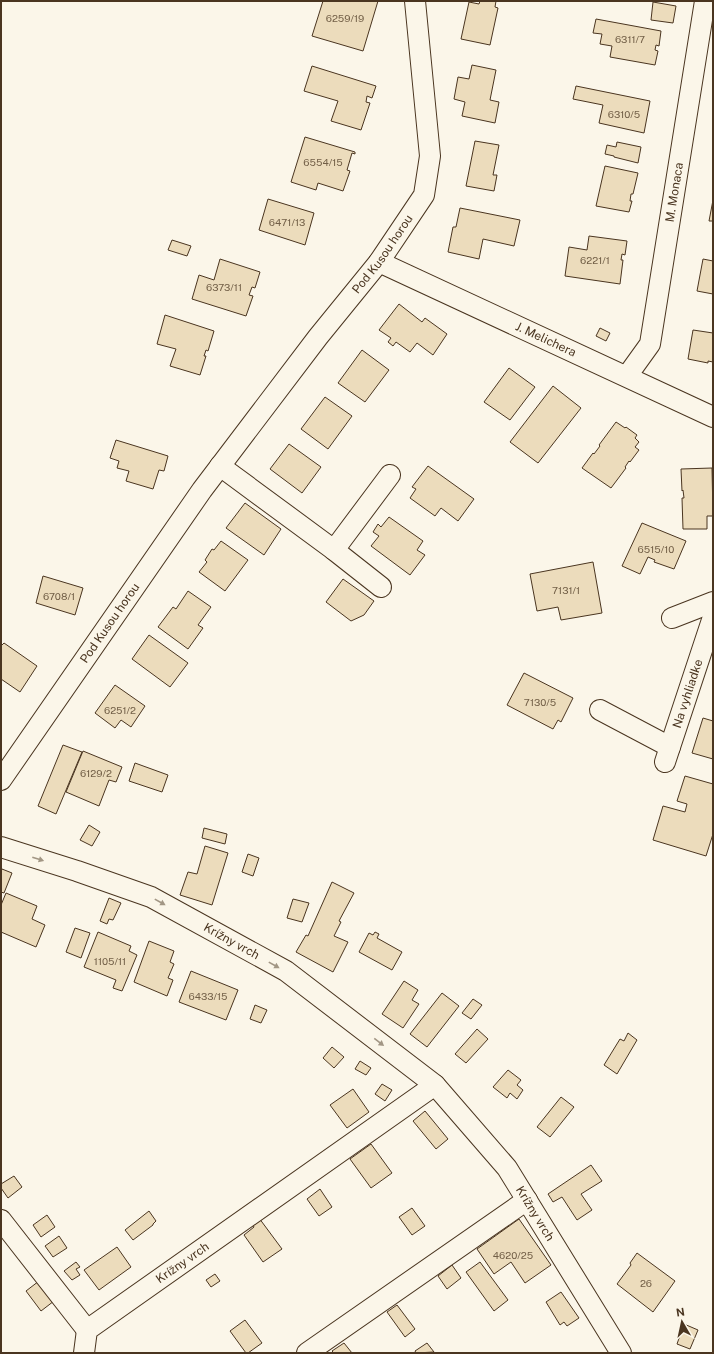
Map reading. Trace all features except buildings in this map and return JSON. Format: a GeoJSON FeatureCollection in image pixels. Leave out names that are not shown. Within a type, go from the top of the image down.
{"type":"FeatureCollection","features":[{"type":"Feature","properties":{"kind":"street","name":"Pod Kusou horou"},"geometry":{"type":"LineString","coordinates":[[1,780],[202,490],[318,337],[379,262],[424,195],[430,156],[415,1]]}},
{"type":"Feature","properties":{"kind":"street","name":"M. Monaca"},"geometry":{"type":"LineString","coordinates":[[626,376],[650,344],[705,1]]}},
{"type":"Feature","properties":{"kind":"street","name":"J. Melichera"},"geometry":{"type":"LineString","coordinates":[[379,262],[713,417]]}},
{"type":"Feature","properties":{"kind":"street"},"geometry":{"type":"LineString","coordinates":[[220,466],[334,550],[381,587]]}},
{"type":"Feature","properties":{"kind":"street"},"geometry":{"type":"LineString","coordinates":[[334,550],[390,475]]}},
{"type":"Feature","properties":{"kind":"street"},"geometry":{"type":"LineString","coordinates":[[672,618],[713,602]]}},
{"type":"Feature","properties":{"kind":"street","name":"Na vyhliadke"},"geometry":{"type":"LineString","coordinates":[[600,710],[668,754],[713,617]]}},
{"type":"Feature","properties":{"kind":"street","name":"Krížny vrch"},"geometry":{"type":"LineString","coordinates":[[1,847],[77,871],[151,897],[279,967],[434,1085],[507,1168],[621,1353]]}},
{"type":"Feature","properties":{"kind":"street","name":"Krížny vrch"},"geometry":{"type":"LineString","coordinates":[[88,1330],[434,1085]]}},
{"type":"Feature","properties":{"kind":"street"},"geometry":{"type":"LineString","coordinates":[[307,1353],[527,1200]]}},
{"type":"Feature","properties":{"kind":"street"},"geometry":{"type":"LineString","coordinates":[[1,1220],[88,1330],[84,1353]]}}]}
